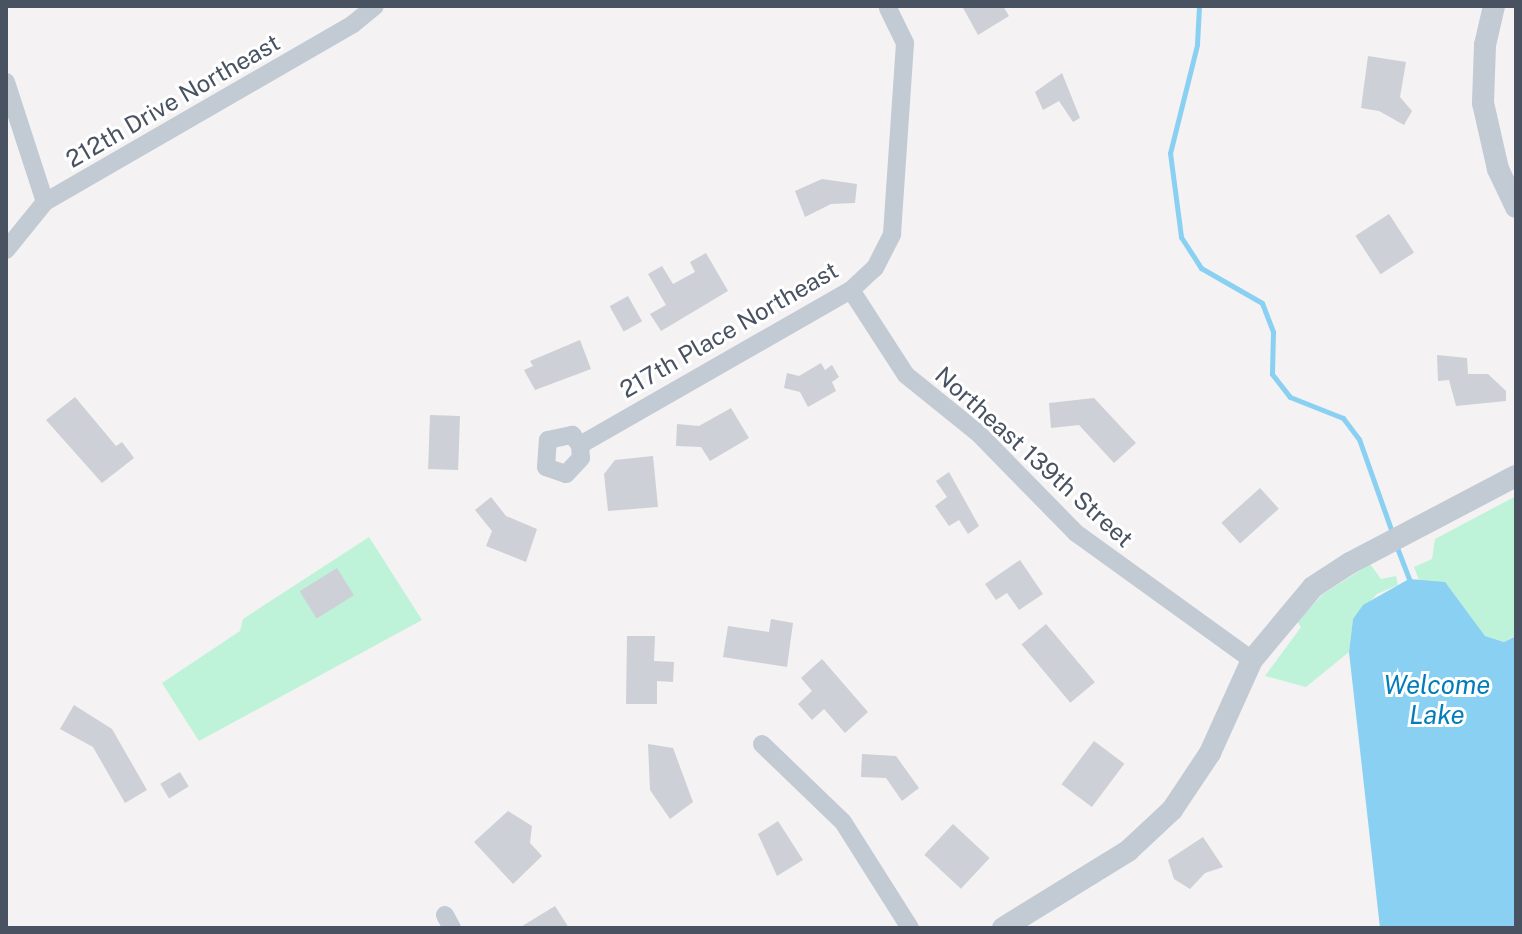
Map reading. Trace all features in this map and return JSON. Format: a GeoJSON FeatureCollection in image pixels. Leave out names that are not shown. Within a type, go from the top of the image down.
{"type":"FeatureCollection","features":[{"type":"Feature","properties":{"kind":"street","name":"212th Drive Northeast"},"geometry":{"type":"LineString","coordinates":[[6,250],[45,202],[353,24],[375,6]]}},
{"type":"Feature","properties":{"kind":"street"},"geometry":{"type":"LineString","coordinates":[[1494,6],[1485,45],[1483,103],[1498,169],[1516,207]]}},
{"type":"Feature","properties":{"kind":"street","name":"217th Place Northeast"},"geometry":{"type":"LineString","coordinates":[[580,445],[851,290],[875,268],[892,234],[905,43],[888,8]]}},
{"type":"Feature","properties":{"kind":"street"},"geometry":{"type":"LineString","coordinates":[[6,82],[45,202]]}},
{"type":"Feature","properties":{"kind":"street","name":"Northeast 139th Street"},"geometry":{"type":"LineString","coordinates":[[851,290],[906,375],[979,434],[1076,533],[1252,660]]}},
{"type":"Feature","properties":{"kind":"street"},"geometry":{"type":"LineString","coordinates":[[1003,928],[1128,851],[1172,810],[1210,753],[1252,660],[1313,587],[1377,549],[1516,476]]}},
{"type":"Feature","properties":{"kind":"street"},"geometry":{"type":"LineString","coordinates":[[762,744],[843,822],[910,928]]}},
{"type":"Feature","properties":{"kind":"green space"},"geometry":{"type":"Polygon","coordinates":[[[1516,496],[1516,635],[1504,642],[1485,636],[1445,583],[1420,583],[1414,567],[1432,559],[1435,539],[1516,496]]]}},
{"type":"Feature","properties":{"kind":"green space"},"geometry":{"type":"Polygon","coordinates":[[[369,537],[422,620],[199,741],[162,683],[240,631],[243,619],[369,537]]]}},
{"type":"Feature","properties":{"kind":"green space"},"geometry":{"type":"Polygon","coordinates":[[[1370,564],[1381,579],[1396,576],[1398,585],[1377,594],[1353,619],[1349,652],[1306,687],[1265,676],[1301,627],[1297,621],[1323,594],[1370,564]]]}},
{"type":"Feature","properties":{"kind":"water","name":"Welcome Lake"},"geometry":{"type":"Polygon","coordinates":[[[1409,579],[1445,582],[1485,636],[1504,642],[1516,636],[1516,928],[1380,928],[1349,652],[1353,619],[1363,605],[1409,579]]]}},
{"type":"Feature","properties":{"kind":"building"},"geometry":{"type":"Polygon","coordinates":[[[962,6],[1003,6],[1009,16],[978,35],[962,6]]]}},
{"type":"Feature","properties":{"kind":"building"},"geometry":{"type":"Polygon","coordinates":[[[1368,56],[1406,62],[1400,97],[1412,111],[1404,125],[1379,111],[1361,108],[1368,56]]]}},
{"type":"Feature","properties":{"kind":"building"},"geometry":{"type":"Polygon","coordinates":[[[1062,73],[1080,118],[1073,122],[1059,101],[1043,110],[1035,92],[1062,73]]]}},
{"type":"Feature","properties":{"kind":"building"},"geometry":{"type":"Polygon","coordinates":[[[822,179],[857,184],[855,203],[831,204],[805,217],[795,191],[822,179]]]}},
{"type":"Feature","properties":{"kind":"building"},"geometry":{"type":"Polygon","coordinates":[[[1389,214],[1414,253],[1381,274],[1355,236],[1389,214]]]}},
{"type":"Feature","properties":{"kind":"building"},"geometry":{"type":"Polygon","coordinates":[[[706,253],[728,291],[661,331],[650,314],[666,305],[648,274],[662,266],[673,284],[695,272],[690,262],[706,253]]]}},
{"type":"Feature","properties":{"kind":"building"},"geometry":{"type":"Polygon","coordinates":[[[628,296],[642,321],[624,332],[610,306],[628,296]]]}},
{"type":"Feature","properties":{"kind":"building"},"geometry":{"type":"Polygon","coordinates":[[[580,340],[591,369],[535,390],[524,370],[533,366],[530,361],[580,340]]]}},
{"type":"Feature","properties":{"kind":"building"},"geometry":{"type":"Polygon","coordinates":[[[1437,355],[1467,358],[1468,374],[1488,374],[1506,391],[1506,401],[1456,406],[1449,380],[1438,381],[1437,355]]]}},
{"type":"Feature","properties":{"kind":"building"},"geometry":{"type":"Polygon","coordinates":[[[821,363],[825,370],[832,365],[839,377],[832,382],[836,391],[808,407],[800,392],[784,388],[787,373],[799,376],[821,363]]]}},
{"type":"Feature","properties":{"kind":"building"},"geometry":{"type":"Polygon","coordinates":[[[75,397],[116,446],[122,442],[134,458],[102,483],[46,420],[75,397]]]}},
{"type":"Feature","properties":{"kind":"building"},"geometry":{"type":"Polygon","coordinates":[[[1094,398],[1136,443],[1114,463],[1079,425],[1051,428],[1049,403],[1094,398]]]}},
{"type":"Feature","properties":{"kind":"building"},"geometry":{"type":"Polygon","coordinates":[[[731,408],[749,438],[710,461],[701,447],[676,446],[677,424],[699,426],[731,408]]]}},
{"type":"Feature","properties":{"kind":"building"},"geometry":{"type":"Polygon","coordinates":[[[430,415],[460,416],[458,470],[428,469],[430,415]]]}},
{"type":"Feature","properties":{"kind":"building"},"geometry":{"type":"Polygon","coordinates":[[[653,456],[658,507],[608,511],[604,474],[615,460],[653,456]]]}},
{"type":"Feature","properties":{"kind":"building"},"geometry":{"type":"Polygon","coordinates":[[[949,472],[979,526],[968,534],[959,520],[949,526],[935,506],[947,497],[936,481],[949,472]]]}},
{"type":"Feature","properties":{"kind":"building"},"geometry":{"type":"Polygon","coordinates":[[[1260,488],[1279,509],[1240,544],[1221,523],[1260,488]]]}},
{"type":"Feature","properties":{"kind":"building"},"geometry":{"type":"Polygon","coordinates":[[[491,497],[506,516],[537,529],[526,562],[486,546],[492,531],[475,510],[491,497]]]}},
{"type":"Feature","properties":{"kind":"building"},"geometry":{"type":"Polygon","coordinates":[[[1020,560],[1043,594],[1019,610],[1007,593],[996,600],[985,584],[1020,560]]]}},
{"type":"Feature","properties":{"kind":"building"},"geometry":{"type":"Polygon","coordinates":[[[337,568],[354,595],[317,618],[300,591],[337,568]]]}},
{"type":"Feature","properties":{"kind":"building"},"geometry":{"type":"Polygon","coordinates":[[[771,619],[793,623],[787,667],[723,657],[728,626],[769,632],[771,619]]]}},
{"type":"Feature","properties":{"kind":"building"},"geometry":{"type":"Polygon","coordinates":[[[1046,624],[1095,682],[1070,703],[1021,645],[1046,624]]]}},
{"type":"Feature","properties":{"kind":"building"},"geometry":{"type":"Polygon","coordinates":[[[627,636],[655,636],[654,661],[674,662],[673,682],[657,681],[657,704],[626,704],[627,636]]]}},
{"type":"Feature","properties":{"kind":"building"},"geometry":{"type":"Polygon","coordinates":[[[822,659],[868,712],[845,733],[824,709],[812,720],[798,704],[812,691],[801,678],[822,659]]]}},
{"type":"Feature","properties":{"kind":"building"},"geometry":{"type":"Polygon","coordinates":[[[74,705],[112,729],[147,790],[125,803],[93,747],[60,729],[74,705]]]}},
{"type":"Feature","properties":{"kind":"building"},"geometry":{"type":"Polygon","coordinates":[[[1094,741],[1124,764],[1092,807],[1062,784],[1094,741]]]}},
{"type":"Feature","properties":{"kind":"building"},"geometry":{"type":"Polygon","coordinates":[[[648,744],[673,748],[693,802],[670,819],[650,790],[648,744]]]}},
{"type":"Feature","properties":{"kind":"building"},"geometry":{"type":"Polygon","coordinates":[[[862,754],[896,756],[919,788],[902,801],[886,778],[861,777],[862,754]]]}},
{"type":"Feature","properties":{"kind":"building"},"geometry":{"type":"Polygon","coordinates":[[[180,772],[189,787],[169,798],[160,784],[180,772]]]}},
{"type":"Feature","properties":{"kind":"building"},"geometry":{"type":"Polygon","coordinates":[[[508,811],[532,826],[530,843],[542,856],[513,884],[474,842],[508,811]]]}},
{"type":"Feature","properties":{"kind":"building"},"geometry":{"type":"Polygon","coordinates":[[[778,821],[803,860],[777,876],[758,834],[778,821]]]}},
{"type":"Feature","properties":{"kind":"building"},"geometry":{"type":"Polygon","coordinates":[[[953,824],[990,858],[961,889],[924,855],[953,824]]]}},
{"type":"Feature","properties":{"kind":"building"},"geometry":{"type":"Polygon","coordinates":[[[1203,837],[1223,867],[1205,873],[1190,889],[1174,879],[1168,860],[1203,837]]]}},
{"type":"Feature","properties":{"kind":"building"},"geometry":{"type":"Polygon","coordinates":[[[555,906],[569,928],[519,928],[555,906]]]}},
{"type":"Feature","properties":{"kind":"waterway"},"geometry":{"type":"LineString","coordinates":[[1199,6],[1197,45],[1170,153],[1181,237],[1201,268],[1262,303],[1273,332],[1272,374],[1290,397],[1343,418],[1359,439],[1393,535]]}},
{"type":"Feature","properties":{"kind":"waterway"},"geometry":{"type":"LineString","coordinates":[[1396,545],[1411,584]]}}]}
